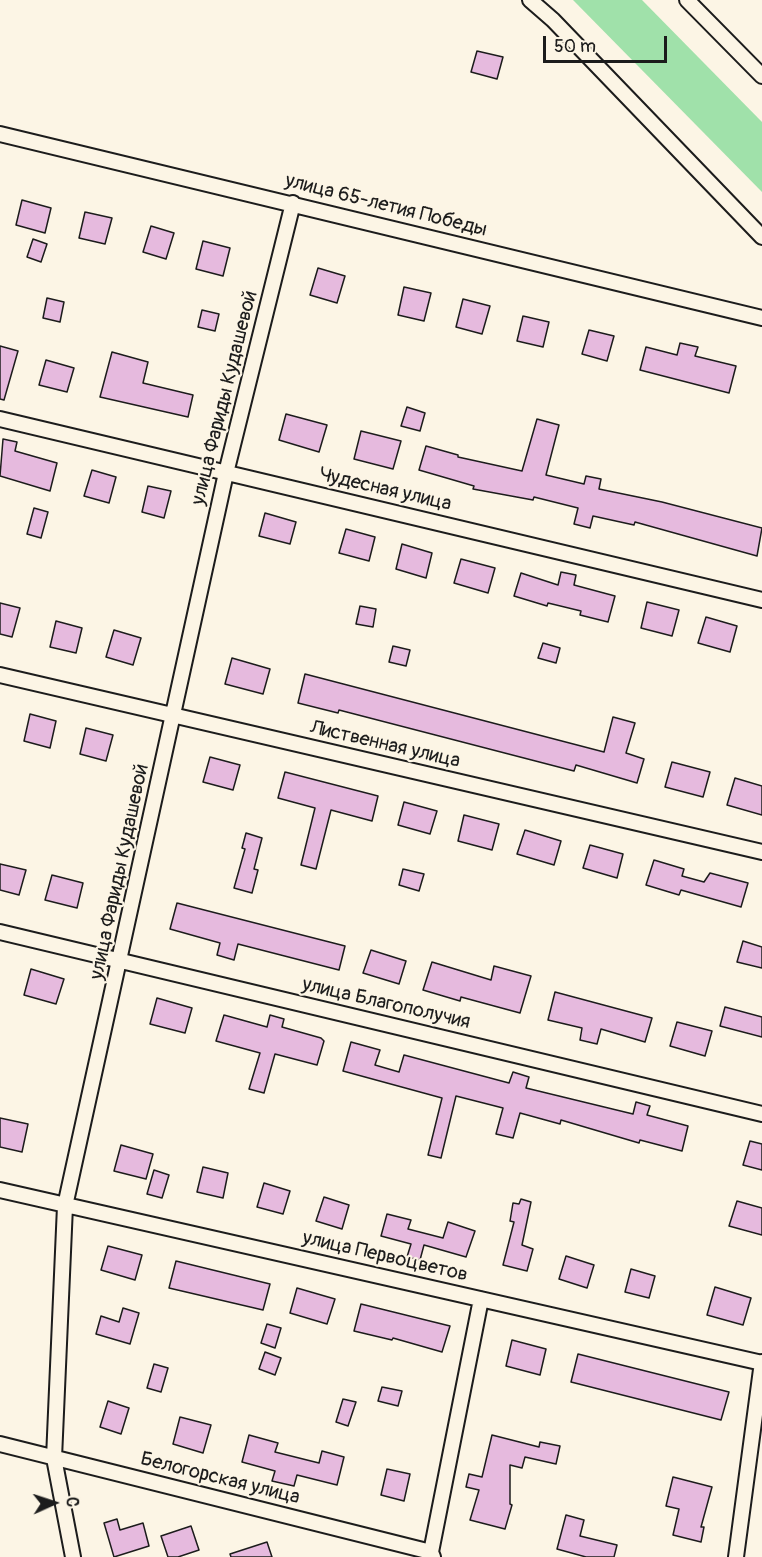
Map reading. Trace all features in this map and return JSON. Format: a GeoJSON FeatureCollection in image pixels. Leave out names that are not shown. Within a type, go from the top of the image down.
{"type":"FeatureCollection","features":[{"type":"Feature","properties":{"kind":"street"},"geometry":{"type":"LineString","coordinates":[[530,0],[553,20],[762,237]]}},
{"type":"Feature","properties":{"kind":"street"},"geometry":{"type":"LineString","coordinates":[[687,0],[762,76]]}},
{"type":"Feature","properties":{"kind":"street","name":"улица 65-летия Победы"},"geometry":{"type":"LineString","coordinates":[[0,134],[762,318]]}},
{"type":"Feature","properties":{"kind":"street","name":"улица Фариды Кудашевой"},"geometry":{"type":"LineString","coordinates":[[73,1557],[54,1458],[65,1206],[121,961],[226,473],[293,203]]}},
{"type":"Feature","properties":{"kind":"street","name":"Чудесная улица"},"geometry":{"type":"LineString","coordinates":[[0,419],[762,600]]}},
{"type":"Feature","properties":{"kind":"street","name":"Лиственная улица"},"geometry":{"type":"LineString","coordinates":[[0,675],[762,852]]}},
{"type":"Feature","properties":{"kind":"street","name":"улица Благополучия"},"geometry":{"type":"LineString","coordinates":[[0,932],[762,1114]]}},
{"type":"Feature","properties":{"kind":"street","name":"улица Первоцветов"},"geometry":{"type":"LineString","coordinates":[[0,1190],[762,1363]]}},
{"type":"Feature","properties":{"kind":"street"},"geometry":{"type":"LineString","coordinates":[[432,1554],[482,1299]]}},
{"type":"Feature","properties":{"kind":"street"},"geometry":{"type":"LineString","coordinates":[[736,1557],[762,1363]]}},
{"type":"Feature","properties":{"kind":"street","name":"Белогорская улица"},"geometry":{"type":"LineString","coordinates":[[0,1444],[432,1554]]}},
{"type":"Feature","properties":{"kind":"green space"},"geometry":{"type":"Polygon","coordinates":[[[573,0],[642,0],[762,122],[762,192],[573,0]]]}},
{"type":"Feature","properties":{"kind":"building"},"geometry":{"type":"Polygon","coordinates":[[[477,51],[503,57],[497,79],[471,72],[477,51]]]}},
{"type":"Feature","properties":{"kind":"building"},"geometry":{"type":"Polygon","coordinates":[[[22,200],[51,208],[45,233],[16,225],[22,200]]]}},
{"type":"Feature","properties":{"kind":"building"},"geometry":{"type":"Polygon","coordinates":[[[85,212],[112,218],[105,244],[79,238],[85,212]]]}},
{"type":"Feature","properties":{"kind":"building"},"geometry":{"type":"Polygon","coordinates":[[[151,226],[174,233],[166,259],[143,252],[151,226]]]}},
{"type":"Feature","properties":{"kind":"building"},"geometry":{"type":"Polygon","coordinates":[[[33,239],[47,244],[41,262],[27,257],[33,239]]]}},
{"type":"Feature","properties":{"kind":"building"},"geometry":{"type":"Polygon","coordinates":[[[203,241],[230,248],[223,276],[196,269],[203,241]]]}},
{"type":"Feature","properties":{"kind":"building"},"geometry":{"type":"Polygon","coordinates":[[[318,268],[345,276],[337,303],[310,295],[318,268]]]}},
{"type":"Feature","properties":{"kind":"building"},"geometry":{"type":"Polygon","coordinates":[[[404,287],[431,293],[424,321],[398,315],[404,287]]]}},
{"type":"Feature","properties":{"kind":"building"},"geometry":{"type":"Polygon","coordinates":[[[47,298],[64,302],[60,322],[43,318],[47,298]]]}},
{"type":"Feature","properties":{"kind":"building"},"geometry":{"type":"Polygon","coordinates":[[[463,299],[490,306],[482,334],[456,327],[463,299]]]}},
{"type":"Feature","properties":{"kind":"building"},"geometry":{"type":"Polygon","coordinates":[[[202,310],[219,314],[215,331],[198,327],[202,310]]]}},
{"type":"Feature","properties":{"kind":"building"},"geometry":{"type":"Polygon","coordinates":[[[523,316],[549,322],[543,347],[517,341],[523,316]]]}},
{"type":"Feature","properties":{"kind":"building"},"geometry":{"type":"Polygon","coordinates":[[[589,330],[614,336],[607,361],[582,354],[589,330]]]}},
{"type":"Feature","properties":{"kind":"building"},"geometry":{"type":"Polygon","coordinates":[[[680,343],[698,347],[695,356],[736,366],[729,393],[640,370],[646,347],[677,355],[680,343]]]}},
{"type":"Feature","properties":{"kind":"building"},"geometry":{"type":"Polygon","coordinates":[[[0,346],[18,351],[4,400],[0,399],[0,346]]]}},
{"type":"Feature","properties":{"kind":"building"},"geometry":{"type":"Polygon","coordinates":[[[112,352],[148,362],[143,383],[193,395],[188,417],[100,397],[112,352]]]}},
{"type":"Feature","properties":{"kind":"building"},"geometry":{"type":"Polygon","coordinates":[[[46,360],[74,368],[67,392],[39,385],[46,360]]]}},
{"type":"Feature","properties":{"kind":"building"},"geometry":{"type":"Polygon","coordinates":[[[407,407],[425,413],[420,431],[401,426],[407,407]]]}},
{"type":"Feature","properties":{"kind":"building"},"geometry":{"type":"Polygon","coordinates":[[[286,414],[327,425],[319,452],[279,440],[286,414]]]}},
{"type":"Feature","properties":{"kind":"building"},"geometry":{"type":"Polygon","coordinates":[[[537,419],[559,425],[546,475],[584,484],[586,476],[601,479],[599,489],[662,502],[762,528],[757,556],[635,522],[634,525],[593,516],[590,528],[574,524],[578,508],[534,497],[533,500],[473,489],[474,486],[419,470],[426,446],[458,455],[458,457],[522,471],[537,419]]]}},
{"type":"Feature","properties":{"kind":"building"},"geometry":{"type":"Polygon","coordinates":[[[361,431],[401,441],[393,469],[354,459],[361,431]]]}},
{"type":"Feature","properties":{"kind":"building"},"geometry":{"type":"Polygon","coordinates":[[[3,439],[17,442],[15,451],[57,463],[50,491],[0,476],[3,439]]]}},
{"type":"Feature","properties":{"kind":"building"},"geometry":{"type":"Polygon","coordinates":[[[92,470],[116,477],[109,503],[84,496],[92,470]]]}},
{"type":"Feature","properties":{"kind":"building"},"geometry":{"type":"Polygon","coordinates":[[[148,486],[171,491],[164,518],[142,512],[148,486]]]}},
{"type":"Feature","properties":{"kind":"building"},"geometry":{"type":"Polygon","coordinates":[[[34,508],[48,512],[41,538],[27,534],[34,508]]]}},
{"type":"Feature","properties":{"kind":"building"},"geometry":{"type":"Polygon","coordinates":[[[265,513],[296,522],[290,544],[259,536],[265,513]]]}},
{"type":"Feature","properties":{"kind":"building"},"geometry":{"type":"Polygon","coordinates":[[[346,529],[375,537],[369,561],[339,553],[346,529]]]}},
{"type":"Feature","properties":{"kind":"building"},"geometry":{"type":"Polygon","coordinates":[[[402,544],[432,553],[426,578],[396,569],[402,544]]]}},
{"type":"Feature","properties":{"kind":"building"},"geometry":{"type":"Polygon","coordinates":[[[461,559],[495,568],[488,593],[454,583],[461,559]]]}},
{"type":"Feature","properties":{"kind":"building"},"geometry":{"type":"Polygon","coordinates":[[[561,572],[576,575],[574,585],[615,596],[608,622],[580,615],[581,611],[548,603],[547,606],[514,596],[521,573],[558,585],[561,572]]]}},
{"type":"Feature","properties":{"kind":"building"},"geometry":{"type":"Polygon","coordinates":[[[647,602],[679,610],[672,636],[641,628],[647,602]]]}},
{"type":"Feature","properties":{"kind":"building"},"geometry":{"type":"Polygon","coordinates":[[[0,603],[20,608],[12,637],[0,634],[0,603]]]}},
{"type":"Feature","properties":{"kind":"building"},"geometry":{"type":"Polygon","coordinates":[[[360,606],[376,609],[373,627],[356,624],[360,606]]]}},
{"type":"Feature","properties":{"kind":"building"},"geometry":{"type":"Polygon","coordinates":[[[706,617],[737,626],[730,652],[698,643],[706,617]]]}},
{"type":"Feature","properties":{"kind":"building"},"geometry":{"type":"Polygon","coordinates":[[[56,621],[82,628],[76,653],[50,647],[56,621]]]}},
{"type":"Feature","properties":{"kind":"building"},"geometry":{"type":"Polygon","coordinates":[[[114,630],[141,638],[133,665],[106,657],[114,630]]]}},
{"type":"Feature","properties":{"kind":"building"},"geometry":{"type":"Polygon","coordinates":[[[543,643],[560,648],[556,663],[538,658],[543,643]]]}},
{"type":"Feature","properties":{"kind":"building"},"geometry":{"type":"Polygon","coordinates":[[[393,646],[410,650],[406,666],[389,662],[393,646]]]}},
{"type":"Feature","properties":{"kind":"building"},"geometry":{"type":"Polygon","coordinates":[[[232,658],[270,669],[263,694],[225,684],[232,658]]]}},
{"type":"Feature","properties":{"kind":"building"},"geometry":{"type":"Polygon","coordinates":[[[305,674],[604,752],[613,717],[635,723],[626,753],[644,759],[637,783],[576,765],[574,771],[339,710],[338,713],[298,703],[305,674]]]}},
{"type":"Feature","properties":{"kind":"building"},"geometry":{"type":"Polygon","coordinates":[[[30,714],[56,721],[50,748],[24,741],[30,714]]]}},
{"type":"Feature","properties":{"kind":"building"},"geometry":{"type":"Polygon","coordinates":[[[86,728],[113,735],[106,761],[80,754],[86,728]]]}},
{"type":"Feature","properties":{"kind":"building"},"geometry":{"type":"Polygon","coordinates":[[[210,757],[240,765],[233,790],[203,782],[210,757]]]}},
{"type":"Feature","properties":{"kind":"building"},"geometry":{"type":"Polygon","coordinates":[[[672,762],[710,772],[703,797],[665,787],[672,762]]]}},
{"type":"Feature","properties":{"kind":"building"},"geometry":{"type":"Polygon","coordinates":[[[285,772],[378,796],[372,821],[331,810],[316,869],[301,865],[315,808],[278,798],[285,772]]]}},
{"type":"Feature","properties":{"kind":"building"},"geometry":{"type":"Polygon","coordinates":[[[735,778],[762,786],[762,815],[727,805],[735,778]]]}},
{"type":"Feature","properties":{"kind":"building"},"geometry":{"type":"Polygon","coordinates":[[[404,802],[437,811],[430,834],[398,825],[404,802]]]}},
{"type":"Feature","properties":{"kind":"building"},"geometry":{"type":"Polygon","coordinates":[[[464,815],[499,824],[492,850],[458,841],[464,815]]]}},
{"type":"Feature","properties":{"kind":"building"},"geometry":{"type":"Polygon","coordinates":[[[525,830],[561,841],[554,865],[517,854],[525,830]]]}},
{"type":"Feature","properties":{"kind":"building"},"geometry":{"type":"Polygon","coordinates":[[[246,833],[262,838],[254,869],[258,870],[252,893],[234,888],[245,849],[242,848],[246,833]]]}},
{"type":"Feature","properties":{"kind":"building"},"geometry":{"type":"Polygon","coordinates":[[[590,845],[623,854],[617,878],[583,868],[590,845]]]}},
{"type":"Feature","properties":{"kind":"building"},"geometry":{"type":"Polygon","coordinates":[[[654,860],[684,869],[682,876],[704,882],[710,873],[748,883],[741,907],[681,890],[679,895],[646,885],[654,860]]]}},
{"type":"Feature","properties":{"kind":"building"},"geometry":{"type":"Polygon","coordinates":[[[0,864],[26,870],[19,895],[0,890],[0,864]]]}},
{"type":"Feature","properties":{"kind":"building"},"geometry":{"type":"Polygon","coordinates":[[[403,869],[424,874],[419,891],[399,885],[403,869]]]}},
{"type":"Feature","properties":{"kind":"building"},"geometry":{"type":"Polygon","coordinates":[[[52,875],[83,883],[77,908],[45,900],[52,875]]]}},
{"type":"Feature","properties":{"kind":"building"},"geometry":{"type":"Polygon","coordinates":[[[177,903],[345,946],[339,970],[238,944],[234,960],[217,955],[220,943],[170,929],[177,903]]]}},
{"type":"Feature","properties":{"kind":"building"},"geometry":{"type":"Polygon","coordinates":[[[743,941],[762,947],[762,968],[737,962],[743,941]]]}},
{"type":"Feature","properties":{"kind":"building"},"geometry":{"type":"Polygon","coordinates":[[[371,950],[406,961],[399,984],[363,973],[371,950]]]}},
{"type":"Feature","properties":{"kind":"building"},"geometry":{"type":"Polygon","coordinates":[[[432,962],[491,980],[494,966],[531,976],[520,1013],[461,997],[460,1001],[423,990],[432,962]]]}},
{"type":"Feature","properties":{"kind":"building"},"geometry":{"type":"Polygon","coordinates":[[[31,969],[64,979],[56,1004],[24,995],[31,969]]]}},
{"type":"Feature","properties":{"kind":"building"},"geometry":{"type":"Polygon","coordinates":[[[555,992],[652,1018],[645,1042],[601,1029],[597,1044],[580,1040],[582,1028],[548,1020],[555,992]]]}},
{"type":"Feature","properties":{"kind":"building"},"geometry":{"type":"Polygon","coordinates":[[[157,998],[192,1008],[185,1033],[150,1024],[157,998]]]}},
{"type":"Feature","properties":{"kind":"building"},"geometry":{"type":"Polygon","coordinates":[[[725,1007],[762,1017],[762,1037],[720,1026],[725,1007]]]}},
{"type":"Feature","properties":{"kind":"building"},"geometry":{"type":"Polygon","coordinates":[[[224,1015],[267,1027],[270,1015],[284,1019],[282,1027],[321,1038],[324,1041],[317,1065],[275,1054],[264,1093],[249,1089],[260,1053],[216,1041],[224,1015]]]}},
{"type":"Feature","properties":{"kind":"building"},"geometry":{"type":"Polygon","coordinates":[[[677,1022],[712,1031],[705,1056],[670,1046],[677,1022]]]}},
{"type":"Feature","properties":{"kind":"building"},"geometry":{"type":"Polygon","coordinates":[[[351,1042],[380,1050],[375,1065],[399,1072],[404,1055],[509,1083],[513,1072],[529,1077],[526,1088],[633,1114],[636,1102],[650,1106],[647,1115],[688,1126],[682,1151],[640,1140],[639,1143],[561,1120],[560,1124],[520,1113],[513,1138],[496,1134],[503,1108],[456,1096],[441,1158],[428,1155],[442,1098],[343,1071],[351,1042]]]}},
{"type":"Feature","properties":{"kind":"building"},"geometry":{"type":"Polygon","coordinates":[[[0,1118],[28,1124],[22,1152],[0,1147],[0,1118]]]}},
{"type":"Feature","properties":{"kind":"building"},"geometry":{"type":"Polygon","coordinates":[[[750,1141],[762,1144],[762,1170],[743,1165],[750,1141]]]}},
{"type":"Feature","properties":{"kind":"building"},"geometry":{"type":"Polygon","coordinates":[[[121,1145],[153,1154],[146,1179],[114,1171],[121,1145]]]}},
{"type":"Feature","properties":{"kind":"building"},"geometry":{"type":"Polygon","coordinates":[[[203,1167],[228,1173],[223,1198],[197,1192],[203,1167]]]}},
{"type":"Feature","properties":{"kind":"building"},"geometry":{"type":"Polygon","coordinates":[[[154,1170],[169,1175],[162,1198],[147,1194],[154,1170]]]}},
{"type":"Feature","properties":{"kind":"building"},"geometry":{"type":"Polygon","coordinates":[[[264,1183],[290,1191],[283,1214],[257,1207],[264,1183]]]}},
{"type":"Feature","properties":{"kind":"building"},"geometry":{"type":"Polygon","coordinates":[[[324,1197],[349,1205],[342,1229],[316,1221],[324,1197]]]}},
{"type":"Feature","properties":{"kind":"building"},"geometry":{"type":"Polygon","coordinates":[[[521,1199],[531,1202],[522,1245],[533,1249],[527,1271],[503,1265],[514,1222],[510,1221],[513,1203],[519,1204],[521,1199]]]}},
{"type":"Feature","properties":{"kind":"building"},"geometry":{"type":"Polygon","coordinates":[[[737,1201],[762,1208],[762,1235],[729,1226],[737,1201]]]}},
{"type":"Feature","properties":{"kind":"building"},"geometry":{"type":"Polygon","coordinates":[[[387,1214],[411,1220],[408,1229],[443,1238],[448,1222],[475,1231],[466,1257],[424,1245],[420,1260],[407,1257],[411,1244],[381,1236],[387,1214]]]}},
{"type":"Feature","properties":{"kind":"building"},"geometry":{"type":"Polygon","coordinates":[[[108,1246],[142,1255],[135,1280],[101,1270],[108,1246]]]}},
{"type":"Feature","properties":{"kind":"building"},"geometry":{"type":"Polygon","coordinates":[[[566,1256],[594,1265],[587,1288],[559,1279],[566,1256]]]}},
{"type":"Feature","properties":{"kind":"building"},"geometry":{"type":"Polygon","coordinates":[[[176,1261],[270,1284],[263,1310],[169,1288],[176,1261]]]}},
{"type":"Feature","properties":{"kind":"building"},"geometry":{"type":"Polygon","coordinates":[[[631,1269],[655,1276],[649,1298],[625,1292],[631,1269]]]}},
{"type":"Feature","properties":{"kind":"building"},"geometry":{"type":"Polygon","coordinates":[[[715,1287],[751,1298],[743,1325],[707,1315],[715,1287]]]}},
{"type":"Feature","properties":{"kind":"building"},"geometry":{"type":"Polygon","coordinates":[[[297,1288],[335,1299],[327,1324],[290,1313],[297,1288]]]}},
{"type":"Feature","properties":{"kind":"building"},"geometry":{"type":"Polygon","coordinates":[[[361,1304],[450,1326],[442,1352],[393,1338],[392,1340],[354,1331],[361,1304]]]}},
{"type":"Feature","properties":{"kind":"building"},"geometry":{"type":"Polygon","coordinates":[[[123,1308],[139,1313],[130,1344],[96,1334],[101,1316],[119,1322],[123,1308]]]}},
{"type":"Feature","properties":{"kind":"building"},"geometry":{"type":"Polygon","coordinates":[[[267,1324],[281,1328],[275,1348],[261,1343],[267,1324]]]}},
{"type":"Feature","properties":{"kind":"building"},"geometry":{"type":"Polygon","coordinates":[[[512,1340],[546,1349],[540,1375],[506,1366],[512,1340]]]}},
{"type":"Feature","properties":{"kind":"building"},"geometry":{"type":"Polygon","coordinates":[[[265,1352],[281,1358],[275,1375],[259,1369],[265,1352]]]}},
{"type":"Feature","properties":{"kind":"building"},"geometry":{"type":"Polygon","coordinates":[[[578,1354],[729,1392],[721,1420],[571,1382],[578,1354]]]}},
{"type":"Feature","properties":{"kind":"building"},"geometry":{"type":"Polygon","coordinates":[[[154,1364],[168,1368],[161,1392],[147,1388],[154,1364]]]}},
{"type":"Feature","properties":{"kind":"building"},"geometry":{"type":"Polygon","coordinates":[[[382,1387],[402,1391],[398,1406],[378,1401],[382,1387]]]}},
{"type":"Feature","properties":{"kind":"building"},"geometry":{"type":"Polygon","coordinates":[[[343,1399],[356,1402],[348,1426],[336,1422],[343,1399]]]}},
{"type":"Feature","properties":{"kind":"building"},"geometry":{"type":"Polygon","coordinates":[[[108,1401],[129,1408],[121,1434],[100,1427],[108,1401]]]}},
{"type":"Feature","properties":{"kind":"building"},"geometry":{"type":"Polygon","coordinates":[[[180,1417],[211,1425],[203,1453],[173,1444],[180,1417]]]}},
{"type":"Feature","properties":{"kind":"building"},"geometry":{"type":"Polygon","coordinates":[[[249,1435],[278,1443],[275,1452],[319,1463],[322,1451],[344,1457],[337,1485],[297,1475],[294,1486],[272,1481],[275,1471],[242,1462],[249,1435]]]}},
{"type":"Feature","properties":{"kind":"building"},"geometry":{"type":"Polygon","coordinates":[[[492,1435],[539,1447],[540,1442],[560,1446],[556,1464],[525,1457],[522,1468],[510,1465],[510,1504],[512,1505],[505,1529],[470,1520],[479,1490],[466,1487],[469,1474],[482,1477],[492,1435]]]}},
{"type":"Feature","properties":{"kind":"building"},"geometry":{"type":"Polygon","coordinates":[[[387,1469],[410,1474],[404,1501],[381,1495],[387,1469]]]}},
{"type":"Feature","properties":{"kind":"building"},"geometry":{"type":"Polygon","coordinates":[[[673,1477],[712,1487],[701,1527],[704,1527],[701,1542],[673,1535],[679,1509],[666,1506],[673,1477]]]}},
{"type":"Feature","properties":{"kind":"building"},"geometry":{"type":"Polygon","coordinates":[[[566,1515],[584,1520],[580,1536],[617,1545],[614,1557],[586,1557],[557,1549],[566,1515]]]}},
{"type":"Feature","properties":{"kind":"building"},"geometry":{"type":"Polygon","coordinates":[[[117,1519],[120,1530],[143,1523],[149,1546],[114,1557],[104,1523],[117,1519]]]}},
{"type":"Feature","properties":{"kind":"building"},"geometry":{"type":"Polygon","coordinates":[[[191,1526],[199,1550],[178,1557],[168,1557],[161,1536],[191,1526]]]}},
{"type":"Feature","properties":{"kind":"building"},"geometry":{"type":"Polygon","coordinates":[[[267,1542],[272,1557],[231,1557],[230,1554],[267,1542]]]}}]}
